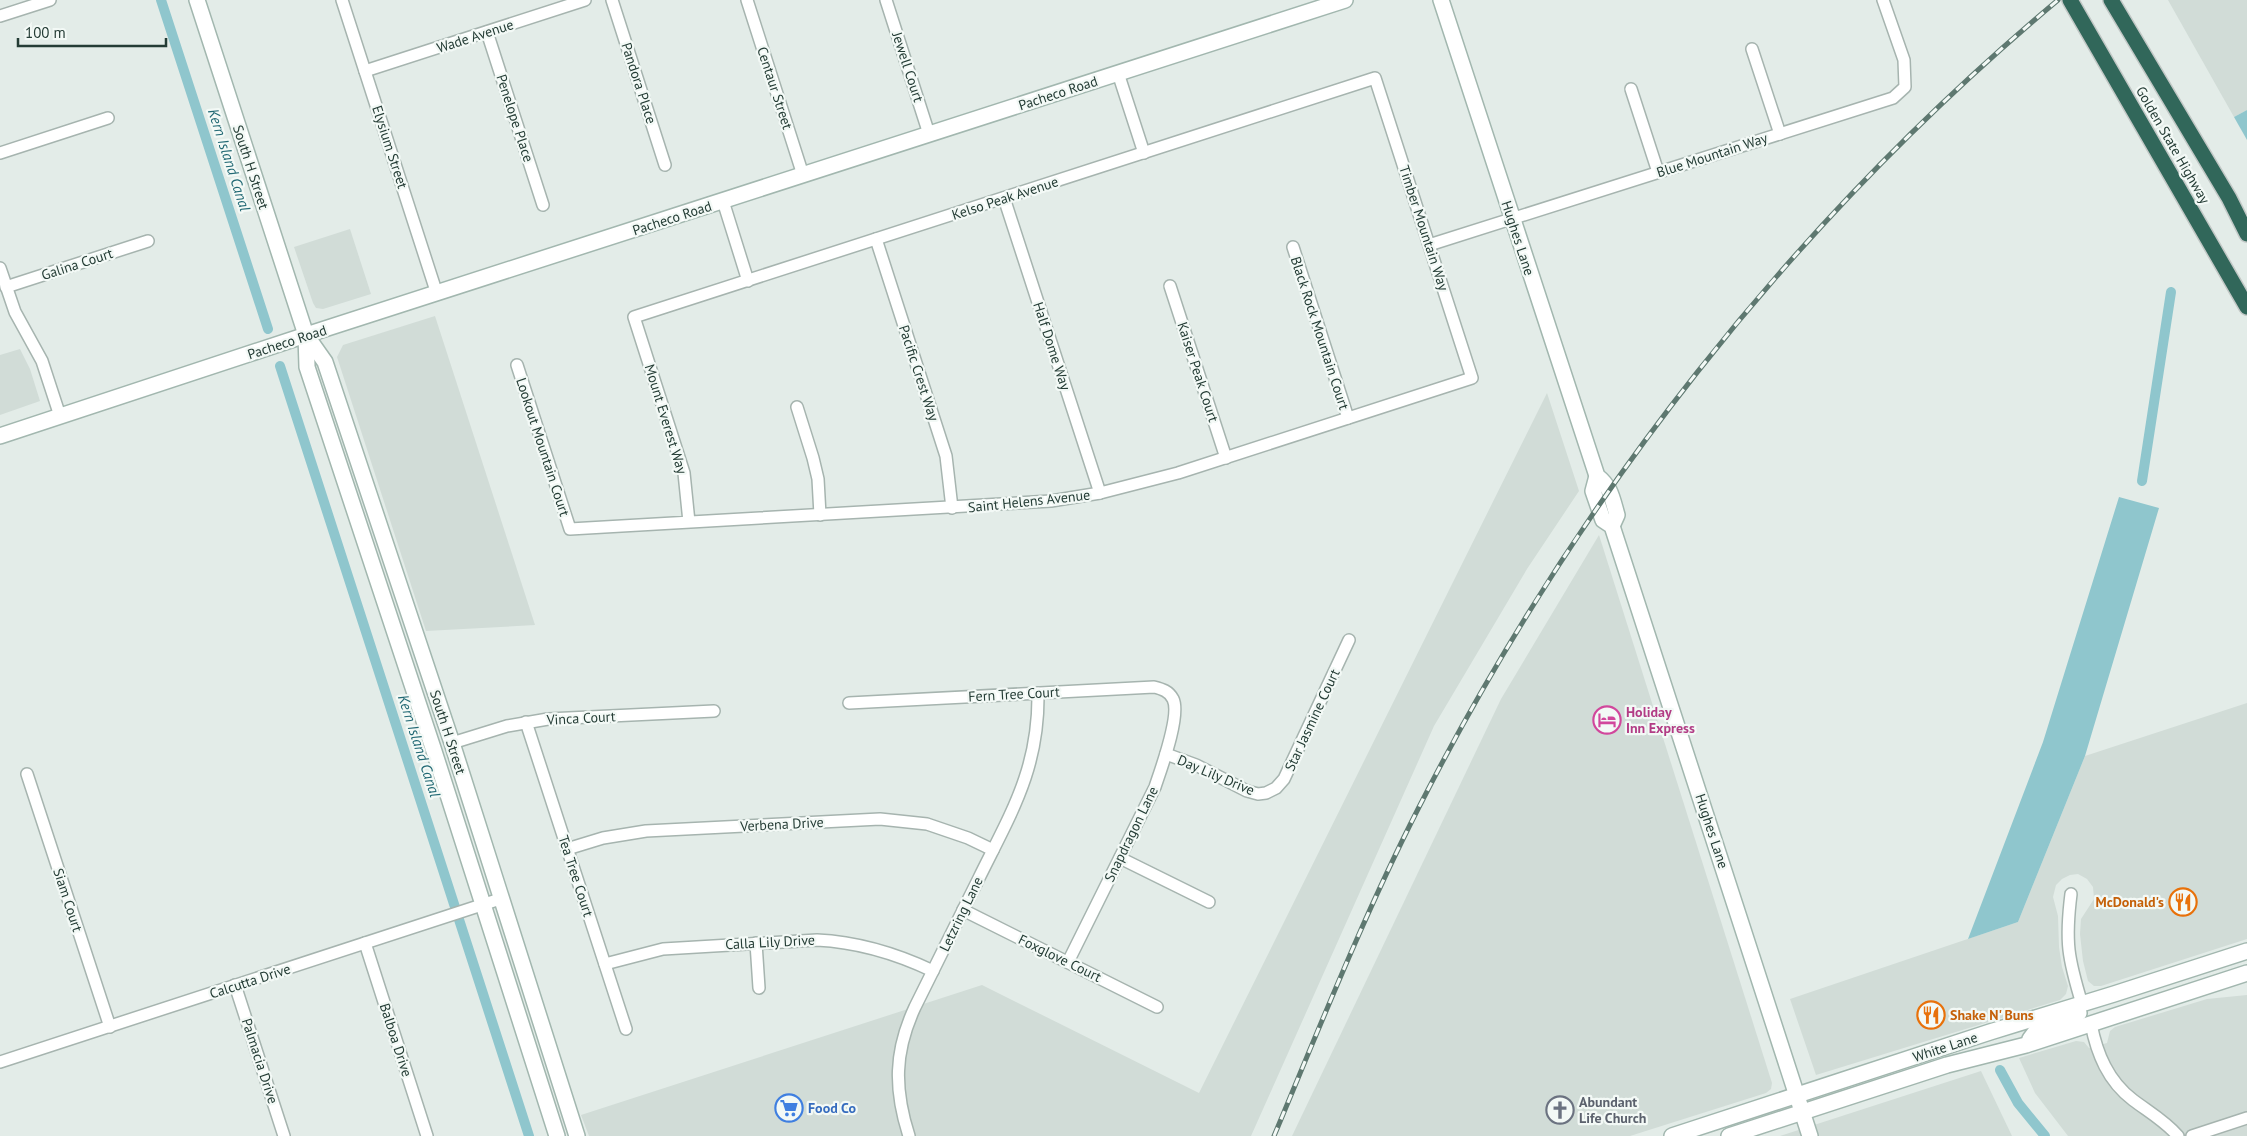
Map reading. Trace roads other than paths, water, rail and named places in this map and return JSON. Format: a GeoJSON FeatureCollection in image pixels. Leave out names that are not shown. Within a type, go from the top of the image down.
{"type":"FeatureCollection","features":[{"type":"Feature","properties":{"kind":"highway","name":"Golden State Highway"},"geometry":{"type":"LineString","coordinates":[[2070,0],[2247,307]]}},
{"type":"Feature","properties":{"kind":"highway","name":"Golden State Highway"},"geometry":{"type":"LineString","coordinates":[[2114,4],[2229,198],[2247,234]]}},
{"type":"Feature","properties":{"kind":"street"},"geometry":{"type":"LineString","coordinates":[[0,16],[50,0]]}},
{"type":"Feature","properties":{"kind":"street","name":"South H Street"},"geometry":{"type":"LineString","coordinates":[[197,0],[306,335],[307,367],[484,904],[556,1136]]}},
{"type":"Feature","properties":{"kind":"street","name":"Elysium Street"},"geometry":{"type":"LineString","coordinates":[[342,0],[437,294]]}},
{"type":"Feature","properties":{"kind":"street","name":"Wade Avenue"},"geometry":{"type":"LineString","coordinates":[[365,71],[585,0]]}},
{"type":"Feature","properties":{"kind":"street","name":"Pandora Place"},"geometry":{"type":"LineString","coordinates":[[612,0],[665,165]]}},
{"type":"Feature","properties":{"kind":"street","name":"Centaur Street"},"geometry":{"type":"LineString","coordinates":[[747,0],[803,175]]}},
{"type":"Feature","properties":{"kind":"street","name":"Pacheco Road"},"geometry":{"type":"LineString","coordinates":[[0,436],[306,335],[1345,0]]}},
{"type":"Feature","properties":{"kind":"street","name":"Hughes Lane"},"geometry":{"type":"LineString","coordinates":[[1441,0],[1597,476],[1593,491],[1603,520],[1612,526],[1810,1136]]}},
{"type":"Feature","properties":{"kind":"street","name":"Blue Mountain Way"},"geometry":{"type":"LineString","coordinates":[[1429,245],[1893,98],[1905,87],[1904,60],[1883,0]]}},
{"type":"Feature","properties":{"kind":"street","name":"Jewell Court"},"geometry":{"type":"LineString","coordinates":[[890,1],[929,134]]}},
{"type":"Feature","properties":{"kind":"street","name":"Penelope Place"},"geometry":{"type":"LineString","coordinates":[[487,32],[543,205]]}},
{"type":"Feature","properties":{"kind":"street"},"geometry":{"type":"LineString","coordinates":[[1752,49],[1780,134]]}},
{"type":"Feature","properties":{"kind":"street"},"geometry":{"type":"LineString","coordinates":[[1118,74],[1144,153]]}},
{"type":"Feature","properties":{"kind":"street","name":"Kelso Peak Avenue"},"geometry":{"type":"LineString","coordinates":[[634,317],[1375,78]]}},
{"type":"Feature","properties":{"kind":"street","name":"Timber Mountain Way"},"geometry":{"type":"LineString","coordinates":[[1375,78],[1472,378]]}},
{"type":"Feature","properties":{"kind":"street"},"geometry":{"type":"LineString","coordinates":[[1631,89],[1658,172]]}},
{"type":"Feature","properties":{"kind":"street"},"geometry":{"type":"LineString","coordinates":[[0,153],[108,118]]}},
{"type":"Feature","properties":{"kind":"street","name":"Half Dome Way"},"geometry":{"type":"LineString","coordinates":[[1004,198],[1100,494]]}},
{"type":"Feature","properties":{"kind":"street"},"geometry":{"type":"LineString","coordinates":[[723,201],[748,281]]}},
{"type":"Feature","properties":{"kind":"street","name":"Pacific Crest Way"},"geometry":{"type":"LineString","coordinates":[[876,239],[946,456],[952,508]]}},
{"type":"Feature","properties":{"kind":"street","name":"Galina Court"},"geometry":{"type":"LineString","coordinates":[[6,287],[148,241]]}},
{"type":"Feature","properties":{"kind":"street","name":"Black Rock Mountain Court"},"geometry":{"type":"LineString","coordinates":[[1292,247],[1348,418]]}},
{"type":"Feature","properties":{"kind":"street"},"geometry":{"type":"LineString","coordinates":[[0,268],[21,327],[42,361],[60,416]]}},
{"type":"Feature","properties":{"kind":"street","name":"Kaiser Peak Court"},"geometry":{"type":"LineString","coordinates":[[1170,286],[1226,458]]}},
{"type":"Feature","properties":{"kind":"street","name":"Mount Everest Way"},"geometry":{"type":"LineString","coordinates":[[634,317],[684,473],[689,522]]}},
{"type":"Feature","properties":{"kind":"street","name":"South H Street"},"geometry":{"type":"LineString","coordinates":[[306,335],[326,362],[452,743],[500,899],[577,1136]]}},
{"type":"Feature","properties":{"kind":"street","name":"Lookout Mountain Court"},"geometry":{"type":"LineString","coordinates":[[517,365],[570,529]]}},
{"type":"Feature","properties":{"kind":"street","name":"Saint Helens Avenue"},"geometry":{"type":"LineString","coordinates":[[570,529],[952,508],[1051,501],[1100,494],[1144,484],[1472,378]]}},
{"type":"Feature","properties":{"kind":"street"},"geometry":{"type":"LineString","coordinates":[[797,407],[818,480],[820,515]]}},
{"type":"Feature","properties":{"kind":"street"},"geometry":{"type":"LineString","coordinates":[[340,468],[372,535],[378,540],[384,540]]}},
{"type":"Feature","properties":{"kind":"street","name":"Star Jasmine Court"},"geometry":{"type":"LineString","coordinates":[[1266,793],[1276,788],[1284,779],[1349,640]]}},
{"type":"Feature","properties":{"kind":"street"},"geometry":{"type":"LineString","coordinates":[[405,662],[436,731],[442,738],[452,743]]}},
{"type":"Feature","properties":{"kind":"street","name":"Fern Tree Court"},"geometry":{"type":"LineString","coordinates":[[849,703],[1154,687],[1165,690],[1173,700]]}},
{"type":"Feature","properties":{"kind":"street","name":"Letzring Lane"},"geometry":{"type":"LineString","coordinates":[[909,1136],[898,1096],[898,1060],[908,1022],[1020,796],[1033,757],[1037,734],[1038,693]]}},
{"type":"Feature","properties":{"kind":"street","name":"Snapdragon Lane"},"geometry":{"type":"LineString","coordinates":[[1068,962],[1155,786],[1176,715],[1173,700]]}},
{"type":"Feature","properties":{"kind":"street","name":"Vinca Court"},"geometry":{"type":"LineString","coordinates":[[452,743],[526,722],[714,710]]}},
{"type":"Feature","properties":{"kind":"street","name":"Tea Tree Court"},"geometry":{"type":"LineString","coordinates":[[526,722],[626,1029]]}},
{"type":"Feature","properties":{"kind":"street","name":"Day Lily Drive"},"geometry":{"type":"LineString","coordinates":[[1166,754],[1196,765],[1248,791],[1266,793]]}},
{"type":"Feature","properties":{"kind":"street","name":"Siam Court"},"geometry":{"type":"LineString","coordinates":[[27,774],[110,1027]]}},
{"type":"Feature","properties":{"kind":"street","name":"Verbena Drive"},"geometry":{"type":"LineString","coordinates":[[567,849],[603,838],[646,831],[880,819],[927,824],[968,838],[993,850]]}},
{"type":"Feature","properties":{"kind":"street"},"geometry":{"type":"LineString","coordinates":[[1120,858],[1209,902]]}},
{"type":"Feature","properties":{"kind":"street"},"geometry":{"type":"LineString","coordinates":[[2026,1044],[2036,1031],[2076,1016],[2080,1012],[2082,1004],[2070,965],[2067,948],[2066,930],[2071,894]]}},
{"type":"Feature","properties":{"kind":"street","name":"Calcutta Drive"},"geometry":{"type":"LineString","coordinates":[[0,1062],[500,899]]}},
{"type":"Feature","properties":{"kind":"street","name":"Foxglove Court"},"geometry":{"type":"LineString","coordinates":[[963,910],[1157,1006]]}},
{"type":"Feature","properties":{"kind":"street","name":"Calla Lily Drive"},"geometry":{"type":"LineString","coordinates":[[605,964],[663,949],[817,940],[849,942],[883,950],[933,971]]}},
{"type":"Feature","properties":{"kind":"street","name":"Balboa Drive"},"geometry":{"type":"LineString","coordinates":[[365,943],[427,1136]]}},
{"type":"Feature","properties":{"kind":"street"},"geometry":{"type":"LineString","coordinates":[[756,943],[759,988]]}},
{"type":"Feature","properties":{"kind":"street","name":"White Lane"},"geometry":{"type":"LineString","coordinates":[[1672,1136],[1990,1032],[2247,951]]}},
{"type":"Feature","properties":{"kind":"street"},"geometry":{"type":"LineString","coordinates":[[2178,1136],[2158,1116],[2131,1098],[2110,1075],[2095,1046],[2091,1024],[2100,1011],[2176,984],[2189,970]]}},
{"type":"Feature","properties":{"kind":"street","name":"White Lane"},"geometry":{"type":"LineString","coordinates":[[1729,1136],[1947,1065],[2026,1044],[2247,973]]}},
{"type":"Feature","properties":{"kind":"street","name":"Palmacia Drive"},"geometry":{"type":"LineString","coordinates":[[236,985],[284,1136]]}},
{"type":"Feature","properties":{"kind":"street"},"geometry":{"type":"LineString","coordinates":[[2192,1136],[2247,1118]]}},
{"type":"Feature","properties":{"kind":"water"},"geometry":{"type":"Polygon","coordinates":[[[2247,110],[2247,140],[2234,117],[2247,110]]]}},
{"type":"Feature","properties":{"kind":"water"},"geometry":{"type":"Polygon","coordinates":[[[2119,497],[2159,508],[2085,756],[2018,922],[1968,939],[2043,742],[2119,497]]]}},
{"type":"Feature","properties":{"kind":"waterway","name":"Kern Island Canal"},"geometry":{"type":"LineString","coordinates":[[161,0],[268,329]]}},
{"type":"Feature","properties":{"kind":"waterway"},"geometry":{"type":"LineString","coordinates":[[2142,481],[2171,292]]}},
{"type":"Feature","properties":{"kind":"waterway","name":"Kern Island Canal"},"geometry":{"type":"LineString","coordinates":[[280,366],[529,1136]]}},
{"type":"Feature","properties":{"kind":"waterway"},"geometry":{"type":"LineString","coordinates":[[2000,1070],[2018,1103],[2045,1136]]}},
{"type":"Feature","properties":{"kind":"railway"},"geometry":{"type":"LineString","coordinates":[[1274,1136],[1361,930],[1418,809],[1480,695],[1547,583],[1620,476],[1698,372],[1780,272],[1868,177],[1961,86],[2058,0]]}},
{"type":"Feature","properties":{"kind":"place","name":"Holiday Inn Express"},"geometry":{"type":"Point","coordinates":[1607,720]}},
{"type":"Feature","properties":{"kind":"place","name":"McDonald's"},"geometry":{"type":"Point","coordinates":[2183,902]}},
{"type":"Feature","properties":{"kind":"place","name":"Shake N' Buns"},"geometry":{"type":"Point","coordinates":[1931,1015]}},
{"type":"Feature","properties":{"kind":"place","name":"Food Co"},"geometry":{"type":"Point","coordinates":[789,1108]}},
{"type":"Feature","properties":{"kind":"place","name":"Abundant Life Church"},"geometry":{"type":"Point","coordinates":[1560,1110]}}]}
